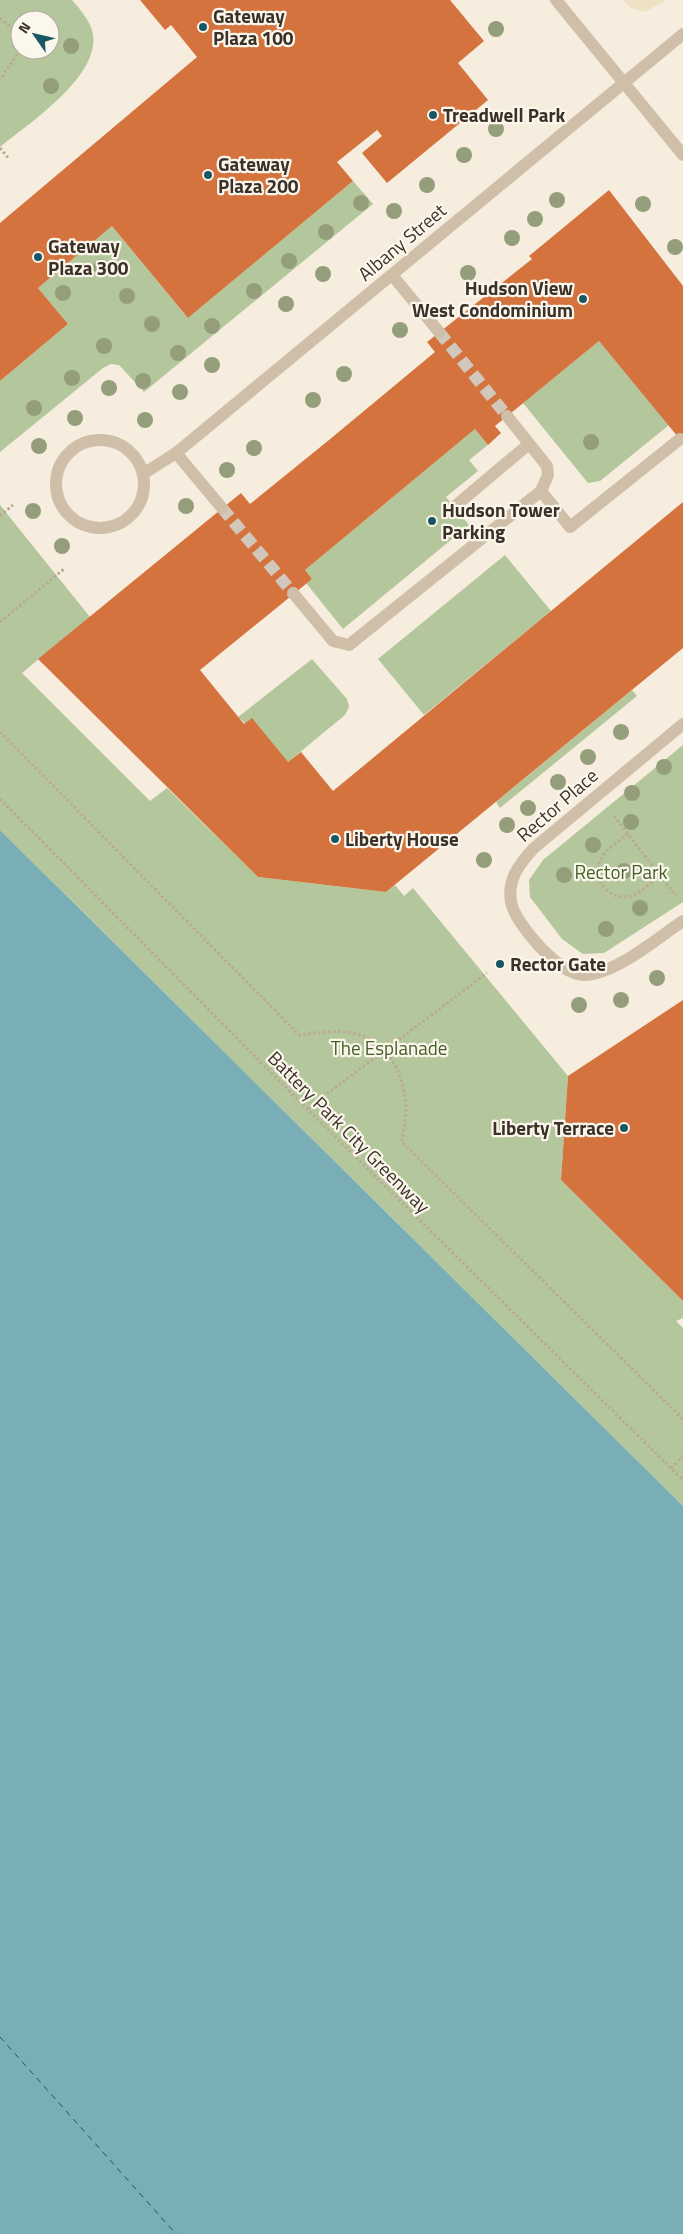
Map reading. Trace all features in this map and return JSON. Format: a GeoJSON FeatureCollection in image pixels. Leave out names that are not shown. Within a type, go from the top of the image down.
{"type":"FeatureCollection","features":[{"type":"Feature","properties":{"kind":"street"},"geometry":{"type":"LineString","coordinates":[[556,0],[683,154]]}},
{"type":"Feature","properties":{"kind":"street","name":"Albany Street"},"geometry":{"type":"LineString","coordinates":[[143,474],[176,453],[683,34]]}},
{"type":"Feature","properties":{"kind":"street"},"geometry":{"type":"LineString","coordinates":[[392,275],[439,332]]}},
{"type":"Feature","properties":{"kind":"street"},"geometry":{"type":"LineString","coordinates":[[293,593],[333,641],[349,645],[540,492],[548,475],[547,466],[507,416]]}},
{"type":"Feature","properties":{"kind":"street"},"geometry":{"type":"LineString","coordinates":[[540,492],[570,527],[680,439]]}},
{"type":"Feature","properties":{"kind":"street"},"geometry":{"type":"LineString","coordinates":[[101,440],[115,442],[128,450],[137,461],[143,474],[144,489],[140,503],[120,523],[106,527],[91,527],[78,522],[66,513],[59,500],[56,486],[58,472],[69,453],[87,442],[101,440]]}},
{"type":"Feature","properties":{"kind":"street"},"geometry":{"type":"LineString","coordinates":[[454,507],[528,444]]}},
{"type":"Feature","properties":{"kind":"street"},"geometry":{"type":"LineString","coordinates":[[176,453],[222,508]]}},
{"type":"Feature","properties":{"kind":"street","name":"Rector Place"},"geometry":{"type":"LineString","coordinates":[[683,724],[534,848],[518,865],[511,882],[511,902],[518,918],[548,955],[562,968],[582,975],[601,973],[620,963],[683,921]]}},
{"type":"Feature","properties":{"kind":"path"},"geometry":{"type":"LineString","coordinates":[[0,18],[19,35],[18,53],[0,80]]}},
{"type":"Feature","properties":{"kind":"path"},"geometry":{"type":"LineString","coordinates":[[0,148],[9,159]]}},
{"type":"Feature","properties":{"kind":"path"},"geometry":{"type":"LineString","coordinates":[[0,516],[12,505]]}},
{"type":"Feature","properties":{"kind":"path"},"geometry":{"type":"LineString","coordinates":[[0,622],[64,569]]}},
{"type":"Feature","properties":{"kind":"path"},"geometry":{"type":"LineString","coordinates":[[0,732],[298,1035],[327,1031],[356,1034],[370,1040],[385,1050],[400,1077],[406,1108],[402,1142],[683,1419]]}},
{"type":"Feature","properties":{"kind":"path","name":"Battery Park City Greenway"},"geometry":{"type":"LineString","coordinates":[[0,799],[307,1109],[683,1480]]}},
{"type":"Feature","properties":{"kind":"path"},"geometry":{"type":"LineString","coordinates":[[614,816],[676,896]]}},
{"type":"Feature","properties":{"kind":"path"},"geometry":{"type":"LineString","coordinates":[[628,834],[605,854],[600,863],[598,871],[603,887],[610,893],[621,897],[631,896],[660,876]]}},
{"type":"Feature","properties":{"kind":"path"},"geometry":{"type":"LineString","coordinates":[[307,1109],[487,973]]}},
{"type":"Feature","properties":{"kind":"path"},"geometry":{"type":"LineString","coordinates":[[671,1468],[683,1456]]}},
{"type":"Feature","properties":{"kind":"green space"},"geometry":{"type":"Polygon","coordinates":[[[0,0],[72,0],[90,25],[93,42],[89,60],[64,94],[0,147],[0,0]]]}},
{"type":"Feature","properties":{"kind":"green space"},"geometry":{"type":"Polygon","coordinates":[[[353,181],[373,204],[144,392],[119,365],[111,364],[103,368],[0,452],[0,381],[68,324],[38,288],[112,226],[188,318],[353,181]]]}},
{"type":"Feature","properties":{"kind":"green space"},"geometry":{"type":"Polygon","coordinates":[[[599,341],[669,425],[600,481],[588,483],[523,403],[599,341]]]}},
{"type":"Feature","properties":{"kind":"green space"},"geometry":{"type":"Polygon","coordinates":[[[475,429],[488,445],[469,460],[478,471],[446,497],[469,525],[343,629],[306,583],[312,579],[305,570],[475,429]]]}},
{"type":"Feature","properties":{"kind":"green space","name":"The Esplanade"},"geometry":{"type":"Polygon","coordinates":[[[0,505],[90,617],[22,673],[150,801],[167,788],[258,877],[386,892],[395,885],[404,896],[413,888],[568,1076],[561,1180],[683,1301],[683,1318],[676,1321],[683,1328],[683,1506],[0,830],[0,505]]]}},
{"type":"Feature","properties":{"kind":"green space"},"geometry":{"type":"Polygon","coordinates":[[[505,555],[551,611],[424,715],[378,659],[505,555]]]}},
{"type":"Feature","properties":{"kind":"green space"},"geometry":{"type":"Polygon","coordinates":[[[312,659],[347,699],[349,707],[345,715],[288,762],[238,717],[312,659]]]}},
{"type":"Feature","properties":{"kind":"green space"},"geometry":{"type":"Polygon","coordinates":[[[632,690],[637,696],[500,808],[496,802],[632,690]]]}},
{"type":"Feature","properties":{"kind":"green space","name":"Rector Park"},"geometry":{"type":"Polygon","coordinates":[[[683,745],[683,902],[604,953],[583,954],[562,939],[530,897],[529,880],[543,860],[683,745]]]}},
{"type":"Feature","properties":{"kind":"shaded area"},"geometry":{"type":"Polygon","coordinates":[[[623,0],[666,0],[645,12],[631,8],[623,0]]]}},
{"type":"Feature","properties":{"kind":"water"},"geometry":{"type":"Polygon","coordinates":[[[0,830],[683,1506],[683,2234],[0,2234],[0,830]]]}},
{"type":"Feature","properties":{"kind":"building"},"geometry":{"type":"Polygon","coordinates":[[[140,0],[450,0],[484,41],[458,63],[488,100],[387,183],[362,153],[382,136],[377,130],[337,162],[353,181],[188,318],[112,226],[38,288],[68,324],[0,381],[0,223],[197,57],[171,25],[165,30],[140,0]]]}},
{"type":"Feature","properties":{"kind":"building"},"geometry":{"type":"Polygon","coordinates":[[[609,190],[683,286],[683,443],[599,341],[495,426],[501,433],[488,445],[475,429],[305,570],[312,579],[200,670],[244,724],[252,718],[288,762],[301,752],[333,791],[683,502],[683,648],[386,892],[258,877],[38,659],[241,493],[250,504],[329,440],[435,352],[427,342],[532,259],[529,256],[609,190]]]}},
{"type":"Feature","properties":{"kind":"building","name":"Liberty Terrace"},"geometry":{"type":"Polygon","coordinates":[[[683,1000],[683,1301],[561,1180],[568,1076],[683,1000]]]}},
{"type":"Feature","properties":{"kind":"ferry route"},"geometry":{"type":"LineString","coordinates":[[0,2037],[176,2234]]}},
{"type":"Feature","properties":{"kind":"tunnel"},"geometry":{"type":"LineString","coordinates":[[439,332],[507,416]]}},
{"type":"Feature","properties":{"kind":"tunnel"},"geometry":{"type":"LineString","coordinates":[[222,508],[293,593]]}},
{"type":"Feature","properties":{"kind":"place","name":"Gateway Plaza 100"},"geometry":{"type":"Point","coordinates":[203,27]}},
{"type":"Feature","properties":{"kind":"place","name":"Treadwell Park"},"geometry":{"type":"Point","coordinates":[433,115]}},
{"type":"Feature","properties":{"kind":"place","name":"Gateway Plaza 200"},"geometry":{"type":"Point","coordinates":[208,175]}},
{"type":"Feature","properties":{"kind":"place","name":"Gateway Plaza 300"},"geometry":{"type":"Point","coordinates":[38,257]}},
{"type":"Feature","properties":{"kind":"place","name":"Hudson View West Condominium"},"geometry":{"type":"Point","coordinates":[583,299]}},
{"type":"Feature","properties":{"kind":"place","name":"Hudson Tower Parking"},"geometry":{"type":"Point","coordinates":[432,521]}},
{"type":"Feature","properties":{"kind":"place","name":"Liberty House"},"geometry":{"type":"Point","coordinates":[335,839]}},
{"type":"Feature","properties":{"kind":"place","name":"Rector Gate"},"geometry":{"type":"Point","coordinates":[500,964]}},
{"type":"Feature","properties":{"kind":"place","name":"Liberty Terrace"},"geometry":{"type":"Point","coordinates":[624,1128]}}]}
